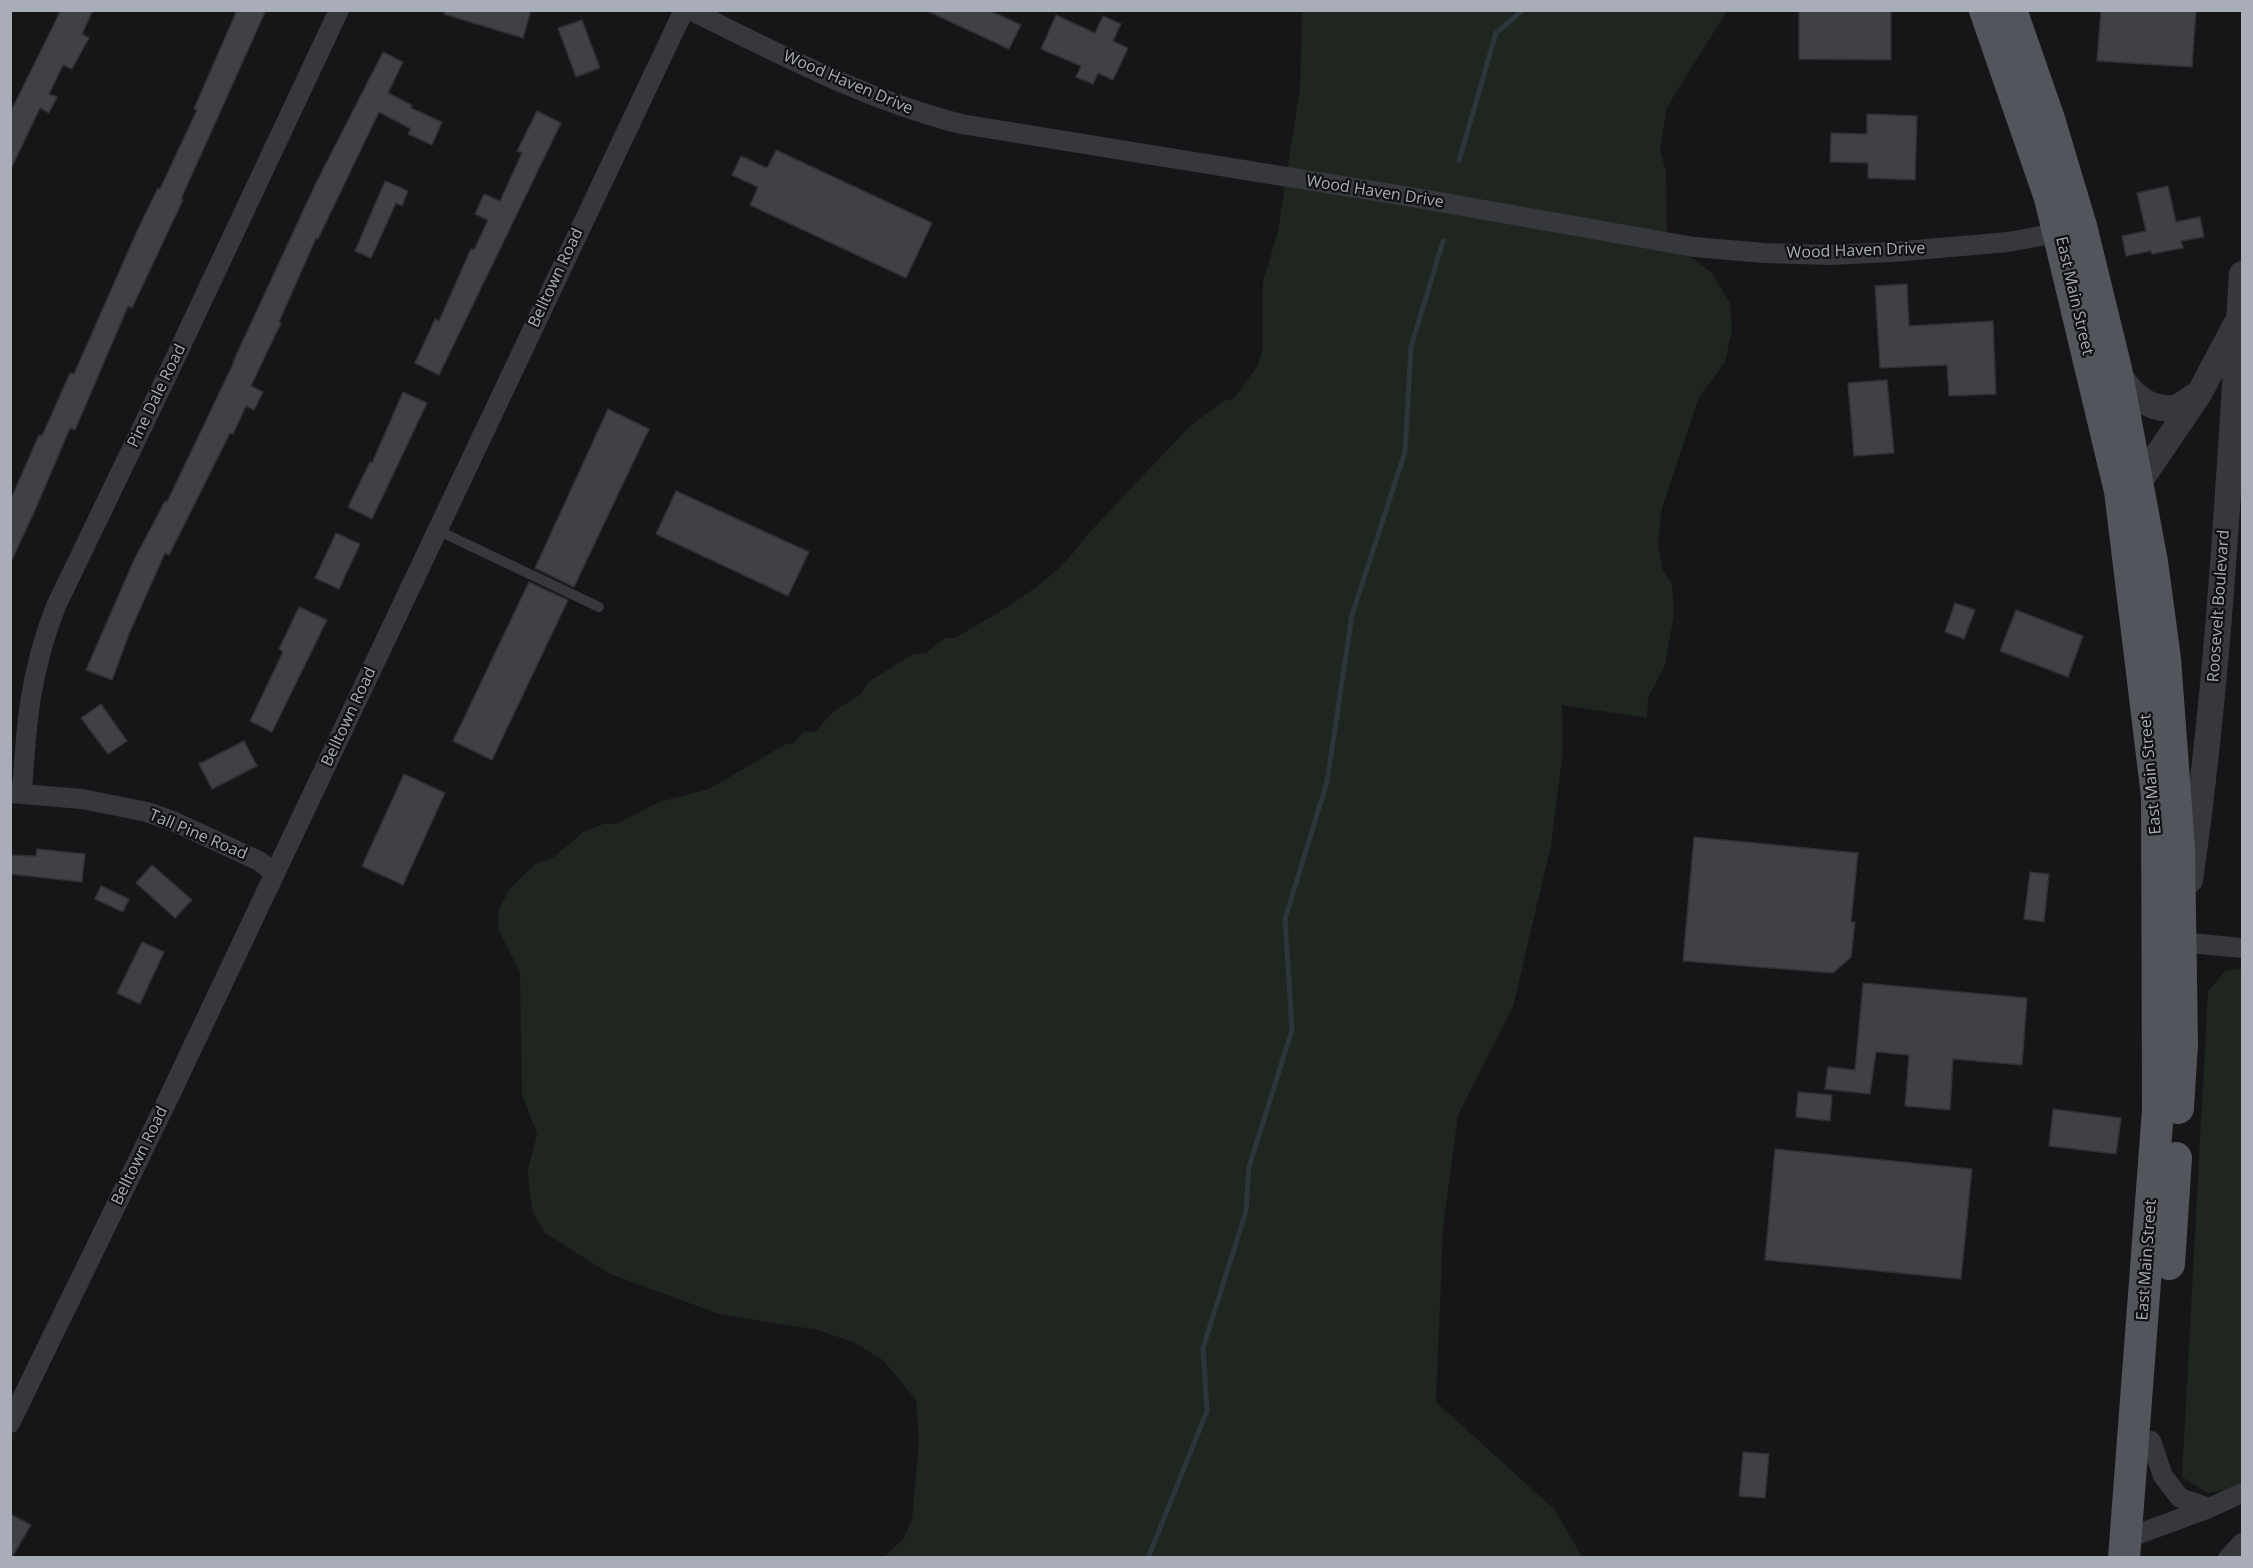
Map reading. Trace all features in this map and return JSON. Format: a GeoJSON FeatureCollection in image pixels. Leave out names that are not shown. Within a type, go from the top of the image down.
{"type":"FeatureCollection","features":[{"type":"Feature","properties":{"kind":"main road","name":"East Main Street"},"geometry":{"type":"LineString","coordinates":[[1985,10],[2050,198],[2070,231],[2116,369],[2152,562],[2166,670],[2174,767],[2174,940],[2158,1110],[2133,1547]]}},
{"type":"Feature","properties":{"kind":"main road","name":"East Main Street"},"geometry":{"type":"LineString","coordinates":[[2011,10],[2049,119],[2120,491],[2174,940],[2182,1044],[2174,1195],[2165,1316],[2151,1441],[2133,1547]]}},
{"type":"Feature","properties":{"kind":"street","name":"Pine Dale Road"},"geometry":{"type":"LineString","coordinates":[[16,794],[31,685],[56,606],[339,10]]}},
{"type":"Feature","properties":{"kind":"street","name":"Belltown Road"},"geometry":{"type":"LineString","coordinates":[[10,1423],[168,1099],[684,10]]}},
{"type":"Feature","properties":{"kind":"street","name":"Wood Haven Drive"},"geometry":{"type":"LineString","coordinates":[[690,10],[865,93],[896,105],[961,124],[1421,199],[1658,242],[1764,253],[1830,255],[2008,242],[2070,231]]}},
{"type":"Feature","properties":{"kind":"street","name":"Roosevelt Boulevard"},"geometry":{"type":"LineString","coordinates":[[2174,940],[2201,803],[2214,682],[2242,274]]}},
{"type":"Feature","properties":{"kind":"street"},"geometry":{"type":"LineString","coordinates":[[2122,509],[2199,394],[2240,318]]}},
{"type":"Feature","properties":{"kind":"street"},"geometry":{"type":"LineString","coordinates":[[2116,369],[2126,387],[2142,400],[2160,407],[2175,408],[2199,394]]}},
{"type":"Feature","properties":{"kind":"street","name":"Tall Pine Road"},"geometry":{"type":"LineString","coordinates":[[16,794],[82,799],[147,812],[175,822],[259,861],[275,873]]}},
{"type":"Feature","properties":{"kind":"street"},"geometry":{"type":"LineString","coordinates":[[2174,940],[2242,948]]}},
{"type":"Feature","properties":{"kind":"street"},"geometry":{"type":"LineString","coordinates":[[2151,1441],[2163,1476],[2180,1498],[2209,1508]]}},
{"type":"Feature","properties":{"kind":"street"},"geometry":{"type":"LineString","coordinates":[[2133,1547],[2242,1493]]}},
{"type":"Feature","properties":{"kind":"street"},"geometry":{"type":"LineString","coordinates":[[2228,1557],[2242,1543]]}},
{"type":"Feature","properties":{"kind":"lane"},"geometry":{"type":"LineString","coordinates":[[437,530],[599,607]]}},
{"type":"Feature","properties":{"kind":"shaded area"},"geometry":{"type":"Polygon","coordinates":[[[1302,11],[1727,11],[1667,107],[1660,150],[1666,171],[1667,239],[1712,273],[1730,303],[1732,330],[1725,362],[1699,397],[1662,508],[1658,543],[1662,569],[1672,584],[1674,615],[1665,665],[1648,698],[1647,718],[1562,705],[1563,750],[1551,845],[1513,1007],[1458,1115],[1443,1228],[1436,1402],[1555,1510],[1582,1557],[884,1557],[904,1538],[912,1519],[919,1440],[916,1400],[883,1360],[853,1342],[818,1330],[719,1314],[610,1274],[545,1233],[533,1213],[528,1169],[537,1134],[522,1094],[520,972],[498,929],[499,909],[509,890],[534,865],[554,857],[583,832],[606,823],[616,824],[659,802],[709,789],[784,745],[794,743],[804,731],[815,732],[833,712],[861,694],[868,682],[913,654],[926,653],[944,638],[955,638],[1027,594],[1074,552],[1086,536],[1190,426],[1223,401],[1233,399],[1257,367],[1263,349],[1263,281],[1278,231],[1300,88],[1302,11]]]}},
{"type":"Feature","properties":{"kind":"shaded area"},"geometry":{"type":"Polygon","coordinates":[[[2242,969],[2242,1487],[2208,1493],[2182,1477],[2208,991],[2226,970],[2242,969]]]}},
{"type":"Feature","properties":{"kind":"building"},"geometry":{"type":"Polygon","coordinates":[[[61,10],[93,10],[82,34],[89,38],[72,69],[63,65],[49,94],[57,97],[49,113],[40,108],[10,171],[10,113],[61,10]]]}},
{"type":"Feature","properties":{"kind":"building"},"geometry":{"type":"Polygon","coordinates":[[[237,10],[266,10],[181,199],[183,200],[132,308],[128,306],[75,430],[70,428],[10,564],[10,501],[70,373],[74,374],[137,231],[158,188],[160,189],[197,110],[194,109],[237,10]]]}},
{"type":"Feature","properties":{"kind":"building"},"geometry":{"type":"Polygon","coordinates":[[[445,10],[531,10],[523,38],[444,14],[445,10]]]}},
{"type":"Feature","properties":{"kind":"building"},"geometry":{"type":"Polygon","coordinates":[[[925,10],[988,10],[1021,25],[1009,49],[925,10]]]}},
{"type":"Feature","properties":{"kind":"building"},"geometry":{"type":"Polygon","coordinates":[[[1799,10],[1891,10],[1891,60],[1799,59],[1799,10]]]}},
{"type":"Feature","properties":{"kind":"building"},"geometry":{"type":"Polygon","coordinates":[[[2101,10],[2196,10],[2192,67],[2097,61],[2101,10]]]}},
{"type":"Feature","properties":{"kind":"building"},"geometry":{"type":"Polygon","coordinates":[[[1056,15],[1095,33],[1103,16],[1121,24],[1113,41],[1128,48],[1113,80],[1098,73],[1093,84],[1076,77],[1081,66],[1041,49],[1056,15]]]}},
{"type":"Feature","properties":{"kind":"building"},"geometry":{"type":"Polygon","coordinates":[[[582,20],[600,68],[576,77],[558,28],[582,20]]]}},
{"type":"Feature","properties":{"kind":"building"},"geometry":{"type":"Polygon","coordinates":[[[383,52],[403,62],[388,93],[412,105],[411,108],[442,122],[432,145],[408,134],[411,129],[379,112],[318,239],[316,238],[279,322],[281,323],[251,386],[263,392],[254,410],[246,406],[233,434],[230,433],[169,555],[165,553],[129,634],[112,680],[86,670],[134,560],[165,501],[167,502],[316,183],[383,52]]]}},
{"type":"Feature","properties":{"kind":"building"},"geometry":{"type":"Polygon","coordinates":[[[537,111],[561,123],[439,375],[415,363],[435,319],[439,321],[471,249],[474,250],[488,220],[475,214],[484,194],[500,201],[522,153],[517,151],[537,111]]]}},
{"type":"Feature","properties":{"kind":"building"},"geometry":{"type":"Polygon","coordinates":[[[1867,114],[1917,116],[1915,180],[1868,178],[1868,163],[1830,162],[1831,133],[1867,134],[1867,114]]]}},
{"type":"Feature","properties":{"kind":"building"},"geometry":{"type":"Polygon","coordinates":[[[776,150],[932,223],[906,278],[750,205],[758,187],[732,175],[741,156],[767,168],[776,150]]]}},
{"type":"Feature","properties":{"kind":"building"},"geometry":{"type":"Polygon","coordinates":[[[385,181],[408,191],[402,206],[396,203],[371,258],[355,251],[385,181]]]}},
{"type":"Feature","properties":{"kind":"building"},"geometry":{"type":"Polygon","coordinates":[[[2168,186],[2176,222],[2200,217],[2204,237],[2181,241],[2183,248],[2126,256],[2122,236],[2146,231],[2137,193],[2168,186]]]}},
{"type":"Feature","properties":{"kind":"building"},"geometry":{"type":"Polygon","coordinates":[[[1907,284],[1909,326],[1993,321],[1996,394],[1949,396],[1947,365],[1880,368],[1875,286],[1907,284]]]}},
{"type":"Feature","properties":{"kind":"building"},"geometry":{"type":"Polygon","coordinates":[[[1887,380],[1894,453],[1854,456],[1848,383],[1887,380]]]}},
{"type":"Feature","properties":{"kind":"building"},"geometry":{"type":"Polygon","coordinates":[[[403,392],[427,403],[372,519],[348,507],[370,462],[372,463],[403,392]]]}},
{"type":"Feature","properties":{"kind":"building"},"geometry":{"type":"Polygon","coordinates":[[[608,409],[649,429],[574,587],[535,568],[608,409]]]}},
{"type":"Feature","properties":{"kind":"building"},"geometry":{"type":"Polygon","coordinates":[[[676,491],[809,552],[788,596],[656,534],[676,491]]]}},
{"type":"Feature","properties":{"kind":"building"},"geometry":{"type":"Polygon","coordinates":[[[336,533],[360,544],[339,589],[315,578],[336,533]]]}},
{"type":"Feature","properties":{"kind":"building"},"geometry":{"type":"Polygon","coordinates":[[[529,582],[568,600],[492,760],[453,741],[529,582]]]}},
{"type":"Feature","properties":{"kind":"building"},"geometry":{"type":"Polygon","coordinates":[[[1955,603],[1975,610],[1964,639],[1945,632],[1955,603]]]}},
{"type":"Feature","properties":{"kind":"building"},"geometry":{"type":"Polygon","coordinates":[[[299,607],[327,620],[272,732],[250,721],[283,652],[279,649],[299,607]]]}},
{"type":"Feature","properties":{"kind":"building"},"geometry":{"type":"Polygon","coordinates":[[[2016,610],[2083,636],[2068,677],[2000,651],[2016,610]]]}},
{"type":"Feature","properties":{"kind":"building"},"geometry":{"type":"Polygon","coordinates":[[[101,704],[127,741],[108,754],[81,718],[101,704]]]}},
{"type":"Feature","properties":{"kind":"building"},"geometry":{"type":"Polygon","coordinates":[[[244,741],[257,766],[212,789],[199,764],[244,741]]]}},
{"type":"Feature","properties":{"kind":"building"},"geometry":{"type":"Polygon","coordinates":[[[404,774],[445,793],[403,885],[362,866],[404,774]]]}},
{"type":"Feature","properties":{"kind":"building"},"geometry":{"type":"Polygon","coordinates":[[[1694,837],[1858,853],[1851,922],[1855,922],[1851,957],[1833,973],[1683,961],[1694,837]]]}},
{"type":"Feature","properties":{"kind":"building"},"geometry":{"type":"Polygon","coordinates":[[[37,849],[85,854],[82,882],[10,874],[10,855],[36,856],[37,849]]]}},
{"type":"Feature","properties":{"kind":"building"},"geometry":{"type":"Polygon","coordinates":[[[152,865],[192,900],[175,918],[136,883],[152,865]]]}},
{"type":"Feature","properties":{"kind":"building"},"geometry":{"type":"Polygon","coordinates":[[[2030,872],[2049,874],[2044,922],[2024,919],[2030,872]]]}},
{"type":"Feature","properties":{"kind":"building"},"geometry":{"type":"Polygon","coordinates":[[[101,886],[129,899],[123,912],[95,899],[101,886]]]}},
{"type":"Feature","properties":{"kind":"building"},"geometry":{"type":"Polygon","coordinates":[[[142,942],[164,952],[140,1004],[117,993],[142,942]]]}},
{"type":"Feature","properties":{"kind":"building"},"geometry":{"type":"Polygon","coordinates":[[[1863,983],[2027,998],[2022,1065],[1953,1059],[1950,1110],[1905,1106],[1909,1055],[1876,1052],[1870,1094],[1825,1089],[1828,1067],[1855,1070],[1863,983]]]}},
{"type":"Feature","properties":{"kind":"building"},"geometry":{"type":"Polygon","coordinates":[[[1798,1092],[1832,1095],[1830,1121],[1796,1117],[1798,1092]]]}},
{"type":"Feature","properties":{"kind":"building"},"geometry":{"type":"Polygon","coordinates":[[[2053,1109],[2121,1118],[2116,1154],[2049,1146],[2053,1109]]]}},
{"type":"Feature","properties":{"kind":"building"},"geometry":{"type":"Polygon","coordinates":[[[1775,1149],[1972,1169],[1961,1279],[1765,1260],[1775,1149]]]}},
{"type":"Feature","properties":{"kind":"building"},"geometry":{"type":"Polygon","coordinates":[[[1743,1452],[1769,1454],[1765,1498],[1739,1496],[1743,1452]]]}},
{"type":"Feature","properties":{"kind":"building"},"geometry":{"type":"Polygon","coordinates":[[[10,1514],[31,1525],[12,1557],[10,1557],[10,1514]]]}},
{"type":"Feature","properties":{"kind":"waterway"},"geometry":{"type":"LineString","coordinates":[[1459,161],[1496,33],[1523,10]]}},
{"type":"Feature","properties":{"kind":"waterway"},"geometry":{"type":"LineString","coordinates":[[1148,1558],[1207,1411],[1203,1348],[1246,1211],[1249,1167],[1292,1030],[1285,919],[1327,782],[1352,615],[1405,452],[1411,347],[1443,241]]}}]}
